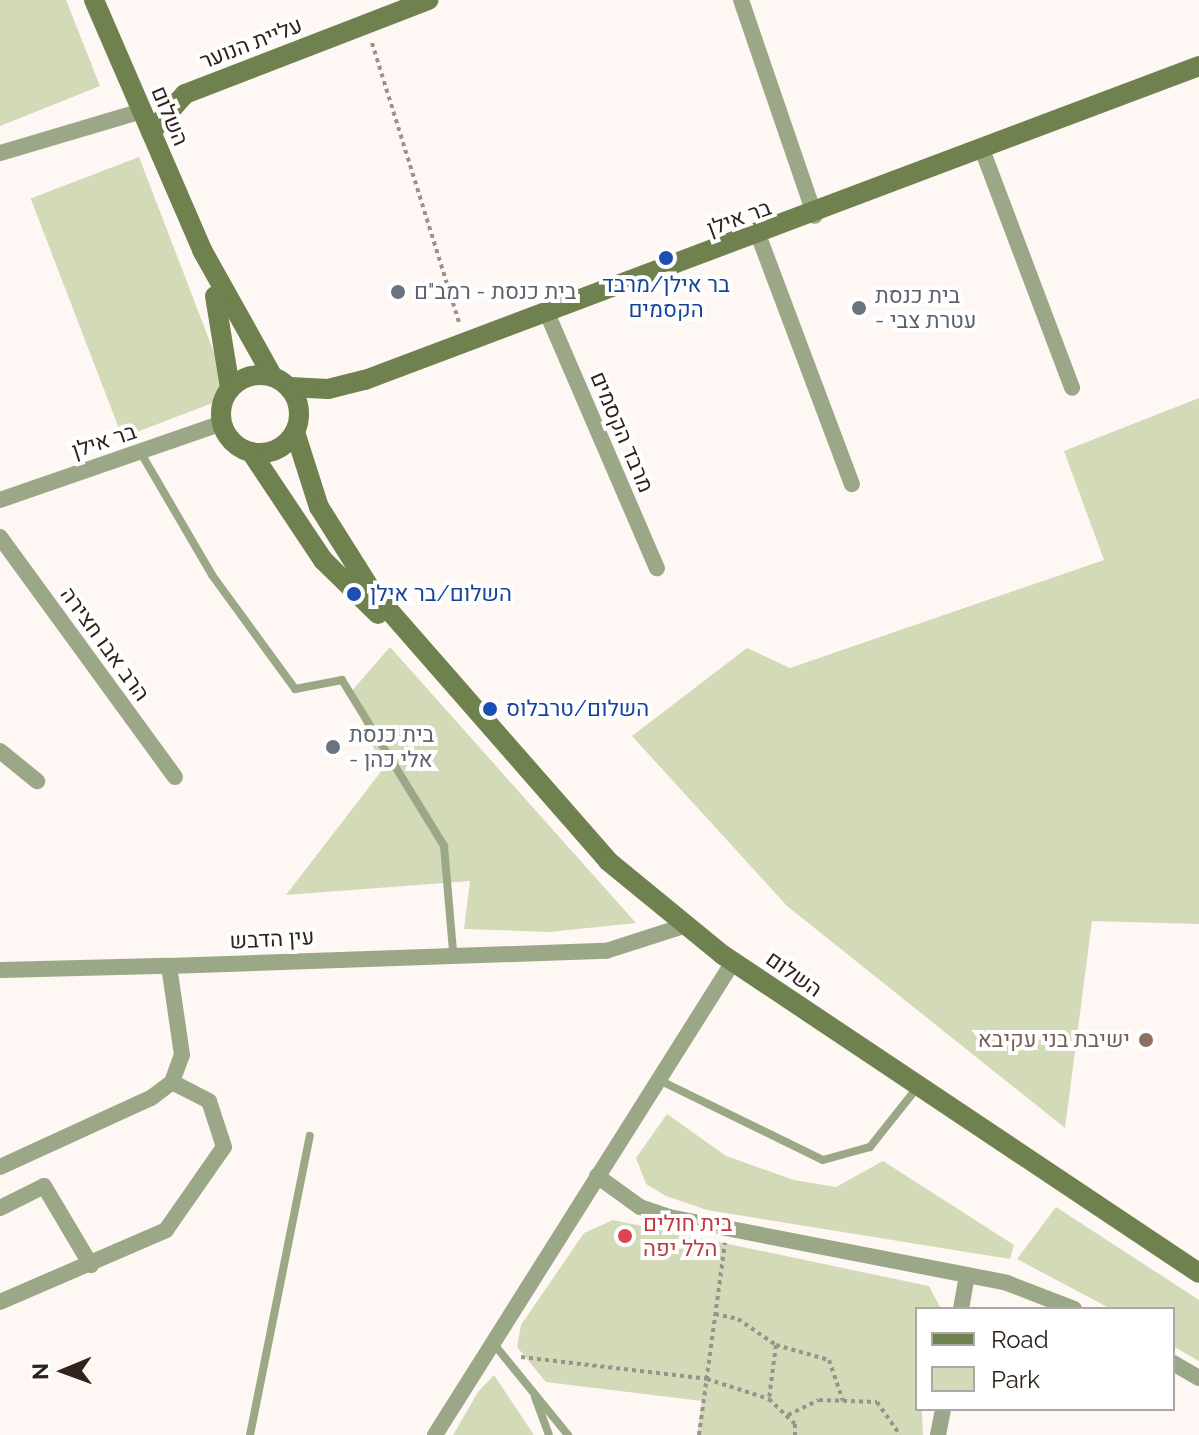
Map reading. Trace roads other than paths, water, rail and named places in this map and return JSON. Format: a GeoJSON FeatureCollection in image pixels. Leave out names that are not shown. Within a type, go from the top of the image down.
{"type":"FeatureCollection","features":[{"type":"Feature","properties":{"kind":"street","name":"השלום"},"geometry":{"type":"LineString","coordinates":[[94,0],[202,250],[229,344],[230,388]]}},
{"type":"Feature","properties":{"kind":"street","name":"עליית הנוער"},"geometry":{"type":"LineString","coordinates":[[151,132],[185,94],[428,0]]}},
{"type":"Feature","properties":{"kind":"street"},"geometry":{"type":"LineString","coordinates":[[741,0],[815,216]]}},
{"type":"Feature","properties":{"kind":"street","name":"בר אילן"},"geometry":{"type":"LineString","coordinates":[[282,382],[328,389],[465,343],[815,216],[1199,66]]}},
{"type":"Feature","properties":{"kind":"street"},"geometry":{"type":"LineString","coordinates":[[0,153],[142,111]]}},
{"type":"Feature","properties":{"kind":"street"},"geometry":{"type":"LineString","coordinates":[[983,152],[1072,388]]}},
{"type":"Feature","properties":{"kind":"street"},"geometry":{"type":"LineString","coordinates":[[759,237],[852,484]]}},
{"type":"Feature","properties":{"kind":"street","name":"השלום"},"geometry":{"type":"LineString","coordinates":[[202,250],[282,382]]}},
{"type":"Feature","properties":{"kind":"street","name":"מרבד הקסמים"},"geometry":{"type":"LineString","coordinates":[[547,313],[657,568]]}},
{"type":"Feature","properties":{"kind":"street"},"geometry":{"type":"LineString","coordinates":[[252,375],[282,382],[300,412],[295,432],[271,452],[251,452],[235,445],[222,423],[230,388],[252,375]]}},
{"type":"Feature","properties":{"kind":"street","name":"בר אילן"},"geometry":{"type":"LineString","coordinates":[[0,500],[142,455],[222,423]]}},
{"type":"Feature","properties":{"kind":"street","name":"השלום"},"geometry":{"type":"LineString","coordinates":[[295,432],[319,507],[416,650]]}},
{"type":"Feature","properties":{"kind":"street","name":"השלום"},"geometry":{"type":"LineString","coordinates":[[251,452],[323,560],[416,650],[566,819],[684,926],[917,1088],[1199,1273]]}},
{"type":"Feature","properties":{"kind":"street","name":"הרב אבו חצירה"},"geometry":{"type":"LineString","coordinates":[[0,537],[175,777]]}},
{"type":"Feature","properties":{"kind":"street"},"geometry":{"type":"LineString","coordinates":[[0,751],[37,781]]}},
{"type":"Feature","properties":{"kind":"street","name":"עין הדבש"},"geometry":{"type":"LineString","coordinates":[[0,970],[169,966],[453,952],[606,951],[684,926]]}},
{"type":"Feature","properties":{"kind":"street"},"geometry":{"type":"LineString","coordinates":[[435,1435],[498,1349],[597,1176],[733,962]]}},
{"type":"Feature","properties":{"kind":"street"},"geometry":{"type":"LineString","coordinates":[[0,1167],[151,1098],[172,1082],[182,1055],[181,1011],[169,966]]}},
{"type":"Feature","properties":{"kind":"street"},"geometry":{"type":"LineString","coordinates":[[0,1302],[166,1230],[224,1147],[209,1101],[172,1082]]}},
{"type":"Feature","properties":{"kind":"street"},"geometry":{"type":"LineString","coordinates":[[597,1176],[640,1207],[727,1229],[967,1276],[1068,1307]]}},
{"type":"Feature","properties":{"kind":"street"},"geometry":{"type":"LineString","coordinates":[[0,1208],[44,1186],[91,1265]]}},
{"type":"Feature","properties":{"kind":"street"},"geometry":{"type":"LineString","coordinates":[[961,1307],[967,1276]]}},
{"type":"Feature","properties":{"kind":"street"},"geometry":{"type":"LineString","coordinates":[[1175,1364],[1199,1378]]}},
{"type":"Feature","properties":{"kind":"street"},"geometry":{"type":"LineString","coordinates":[[938,1435],[943,1411]]}},
{"type":"Feature","properties":{"kind":"lane"},"geometry":{"type":"LineString","coordinates":[[142,455],[212,575],[295,689],[342,680],[350,692],[444,846],[453,952]]}},
{"type":"Feature","properties":{"kind":"lane"},"geometry":{"type":"LineString","coordinates":[[658,1080],[823,1160],[870,1147],[917,1088]]}},
{"type":"Feature","properties":{"kind":"lane"},"geometry":{"type":"LineString","coordinates":[[250,1435],[310,1136]]}},
{"type":"Feature","properties":{"kind":"lane"},"geometry":{"type":"LineString","coordinates":[[498,1349],[568,1435]]}},
{"type":"Feature","properties":{"kind":"lane"},"geometry":{"type":"LineString","coordinates":[[529,1385],[549,1435]]}},
{"type":"Feature","properties":{"kind":"place","name":"בר אילן/מרבד הקסמים"},"geometry":{"type":"Point","coordinates":[666,258]}},
{"type":"Feature","properties":{"kind":"place","name":"בית כנסת - רמב\"ם"},"geometry":{"type":"Point","coordinates":[398,292]}},
{"type":"Feature","properties":{"kind":"place","name":"בית כנסת - עטרת צבי"},"geometry":{"type":"Point","coordinates":[859,308]}},
{"type":"Feature","properties":{"kind":"place","name":"השלום/בר אילן"},"geometry":{"type":"Point","coordinates":[354,594]}},
{"type":"Feature","properties":{"kind":"place","name":"השלום/טרבלוס"},"geometry":{"type":"Point","coordinates":[490,709]}},
{"type":"Feature","properties":{"kind":"place","name":"בית כנסת - אלי כהן"},"geometry":{"type":"Point","coordinates":[333,747]}},
{"type":"Feature","properties":{"kind":"place","name":"ישיבת בני עקיבא"},"geometry":{"type":"Point","coordinates":[1146,1040]}},
{"type":"Feature","properties":{"kind":"place","name":"בית חולים הלל יפה"},"geometry":{"type":"Point","coordinates":[625,1236]}}]}
